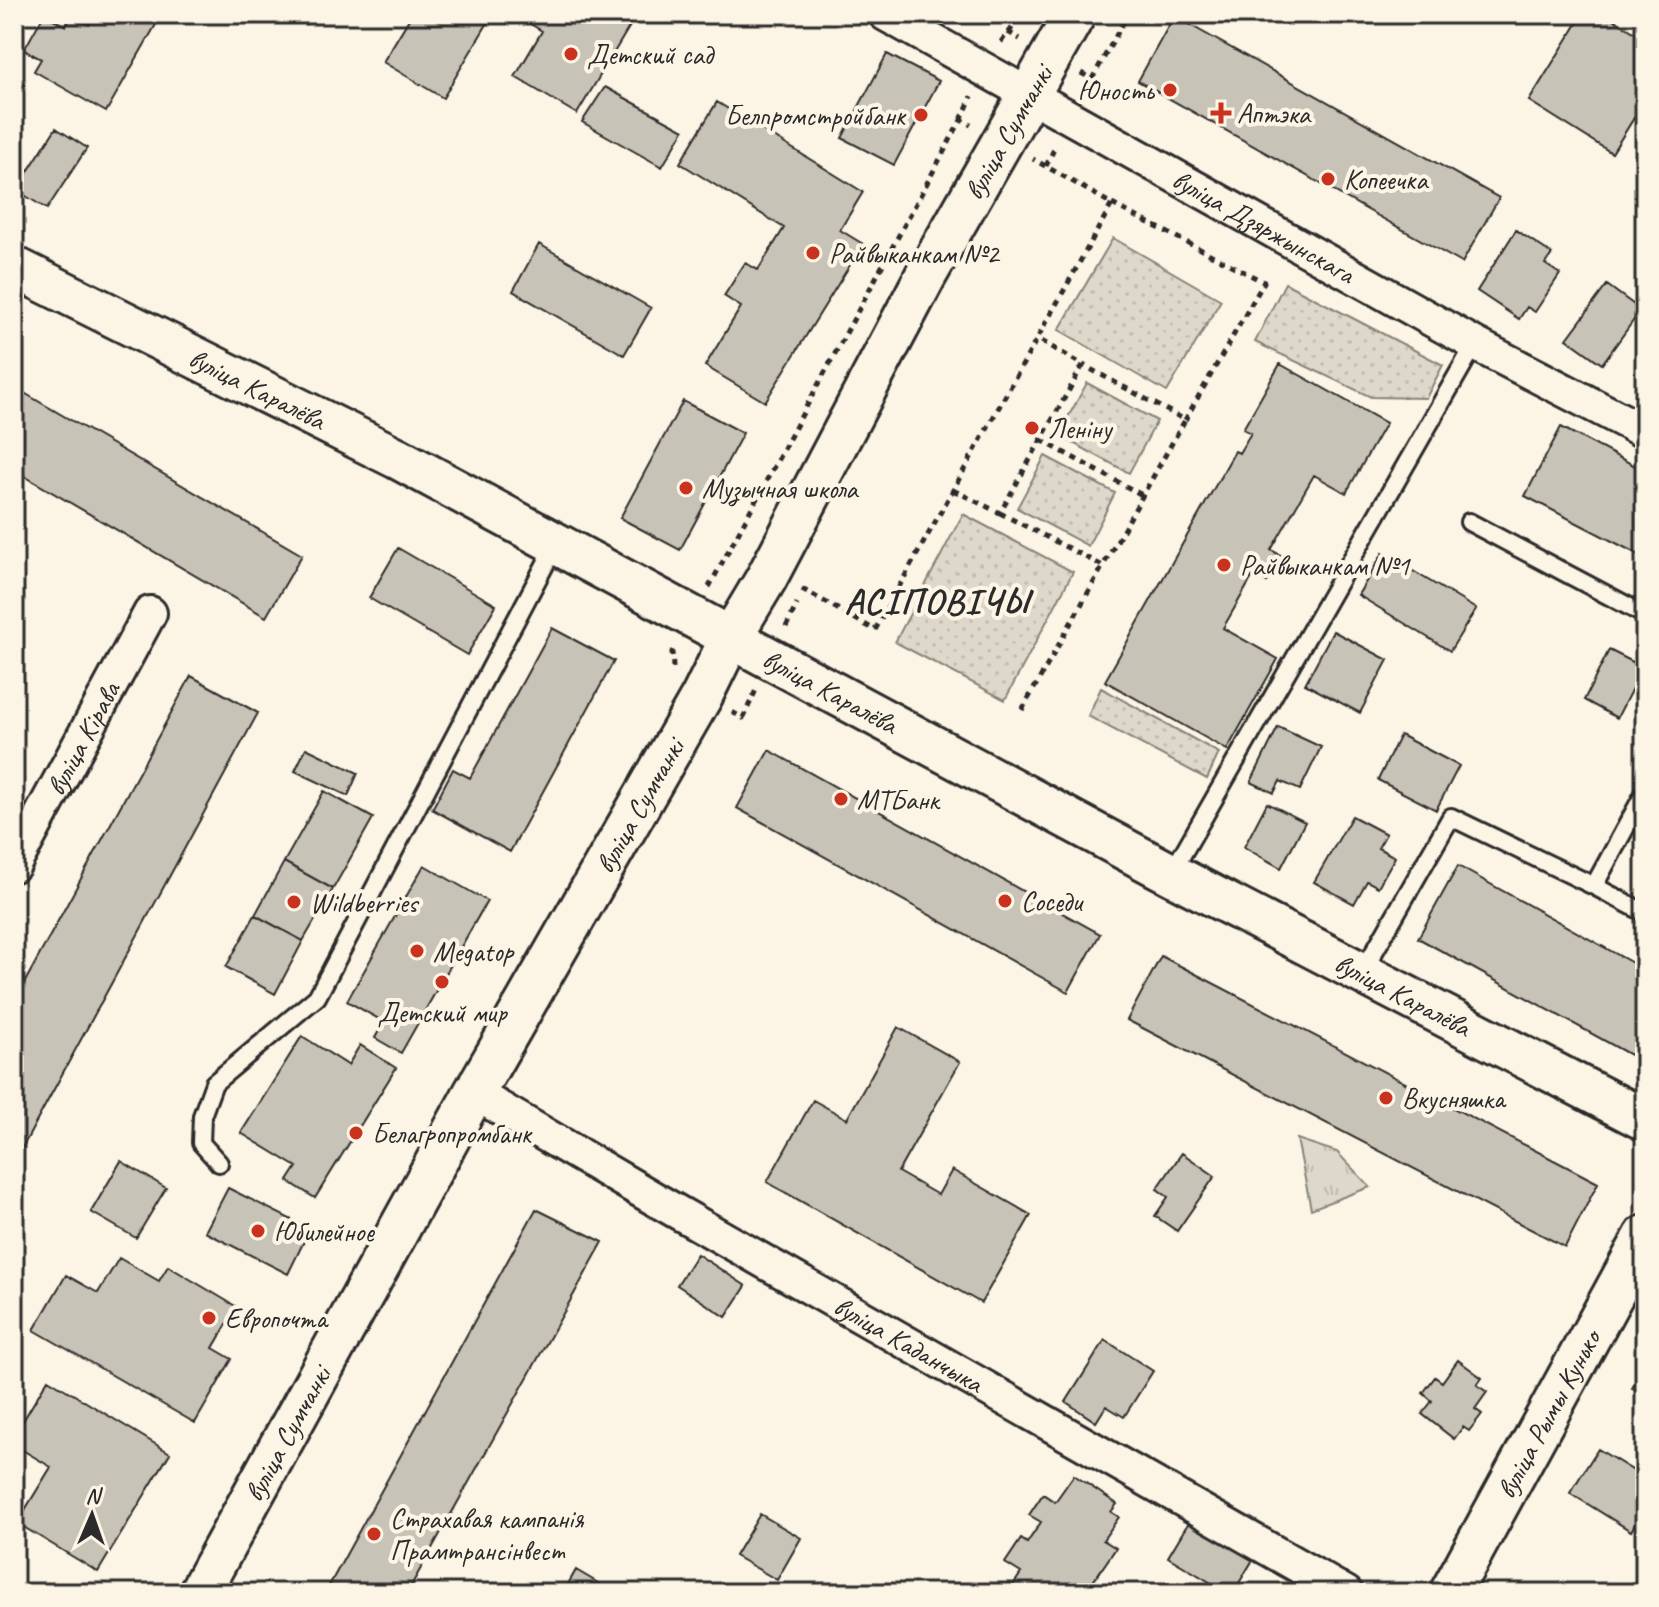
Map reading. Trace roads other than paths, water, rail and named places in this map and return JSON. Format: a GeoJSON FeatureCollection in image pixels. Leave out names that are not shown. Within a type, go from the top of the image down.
{"type":"FeatureCollection","features":[{"type":"Feature","properties":{"kind":"street","name":"вуліца Дзяржынскага"},"geometry":{"type":"LineString","coordinates":[[885,14],[1475,344],[1645,432]]}},
{"type":"Feature","properties":{"kind":"street","name":"вуліца Сумчанкі"},"geometry":{"type":"LineString","coordinates":[[199,1593],[474,1093],[702,696],[926,275],[1075,14]]}},
{"type":"Feature","properties":{"kind":"street","name":"вуліца Каралёва"},"geometry":{"type":"LineString","coordinates":[[14,267],[397,458],[1171,874],[1645,1120]]}},
{"type":"Feature","properties":{"kind":"street","name":"вуліца Кірава"},"geometry":{"type":"LineString","coordinates":[[14,865],[150,613]]}},
{"type":"Feature","properties":{"kind":"street","name":"вуліца Каданчыка"},"geometry":{"type":"LineString","coordinates":[[474,1093],[1346,1593]]}},
{"type":"Feature","properties":{"kind":"street","name":"вуліца Рымы Кунько"},"geometry":{"type":"LineString","coordinates":[[1450,1593],[1645,1236]]}},
{"type":"Feature","properties":{"kind":"lane"},"geometry":{"type":"LineString","coordinates":[[1171,874],[1475,344]]}},
{"type":"Feature","properties":{"kind":"lane"},"geometry":{"type":"LineString","coordinates":[[1469,522],[1645,615]]}},
{"type":"Feature","properties":{"kind":"lane"},"geometry":{"type":"LineString","coordinates":[[219,1163],[201,1143],[202,1116],[214,1083],[317,997],[556,544]]}},
{"type":"Feature","properties":{"kind":"lane"},"geometry":{"type":"LineString","coordinates":[[1594,886],[1645,792]]}},
{"type":"Feature","properties":{"kind":"lane"},"geometry":{"type":"LineString","coordinates":[[1362,973],[1451,817],[1645,913]]}},
{"type":"Feature","properties":{"kind":"place","name":"Детский сад"},"geometry":{"type":"Point","coordinates":[571,54]}},
{"type":"Feature","properties":{"kind":"place","name":"Юность"},"geometry":{"type":"Point","coordinates":[1170,90]}},
{"type":"Feature","properties":{"kind":"place","name":"Аптэка"},"geometry":{"type":"Point","coordinates":[1221,113]}},
{"type":"Feature","properties":{"kind":"place","name":"Белпромстройбанк"},"geometry":{"type":"Point","coordinates":[921,115]}},
{"type":"Feature","properties":{"kind":"place","name":"Копеечка"},"geometry":{"type":"Point","coordinates":[1328,179]}},
{"type":"Feature","properties":{"kind":"place","name":"Райвыканкам №2"},"geometry":{"type":"Point","coordinates":[813,253]}},
{"type":"Feature","properties":{"kind":"place","name":"Леніну"},"geometry":{"type":"Point","coordinates":[1032,428]}},
{"type":"Feature","properties":{"kind":"place","name":"Музычная школа"},"geometry":{"type":"Point","coordinates":[686,488]}},
{"type":"Feature","properties":{"kind":"place","name":"Райвыканкам №1"},"geometry":{"type":"Point","coordinates":[1224,565]}},
{"type":"Feature","properties":{"kind":"place","name":"МТБанк"},"geometry":{"type":"Point","coordinates":[841,799]}},
{"type":"Feature","properties":{"kind":"place","name":"Соседи"},"geometry":{"type":"Point","coordinates":[1005,901]}},
{"type":"Feature","properties":{"kind":"place","name":"Wildberries"},"geometry":{"type":"Point","coordinates":[294,902]}},
{"type":"Feature","properties":{"kind":"place","name":"Megatop"},"geometry":{"type":"Point","coordinates":[417,951]}},
{"type":"Feature","properties":{"kind":"place","name":"Детский мир"},"geometry":{"type":"Point","coordinates":[442,982]}},
{"type":"Feature","properties":{"kind":"place","name":"Вкусняшка"},"geometry":{"type":"Point","coordinates":[1386,1098]}},
{"type":"Feature","properties":{"kind":"place","name":"Белагропромбанк"},"geometry":{"type":"Point","coordinates":[356,1133]}},
{"type":"Feature","properties":{"kind":"place","name":"Юбилейное"},"geometry":{"type":"Point","coordinates":[258,1231]}},
{"type":"Feature","properties":{"kind":"place","name":"Европочта"},"geometry":{"type":"Point","coordinates":[209,1318]}},
{"type":"Feature","properties":{"kind":"place","name":"Страхавая кампанія Прамтрансінвест"},"geometry":{"type":"Point","coordinates":[374,1534]}},
{"type":"Feature","properties":{"kind":"district","name":"АСІПОВІЧЫ"},"geometry":{"type":"Point","coordinates":[937,600]}}]}
